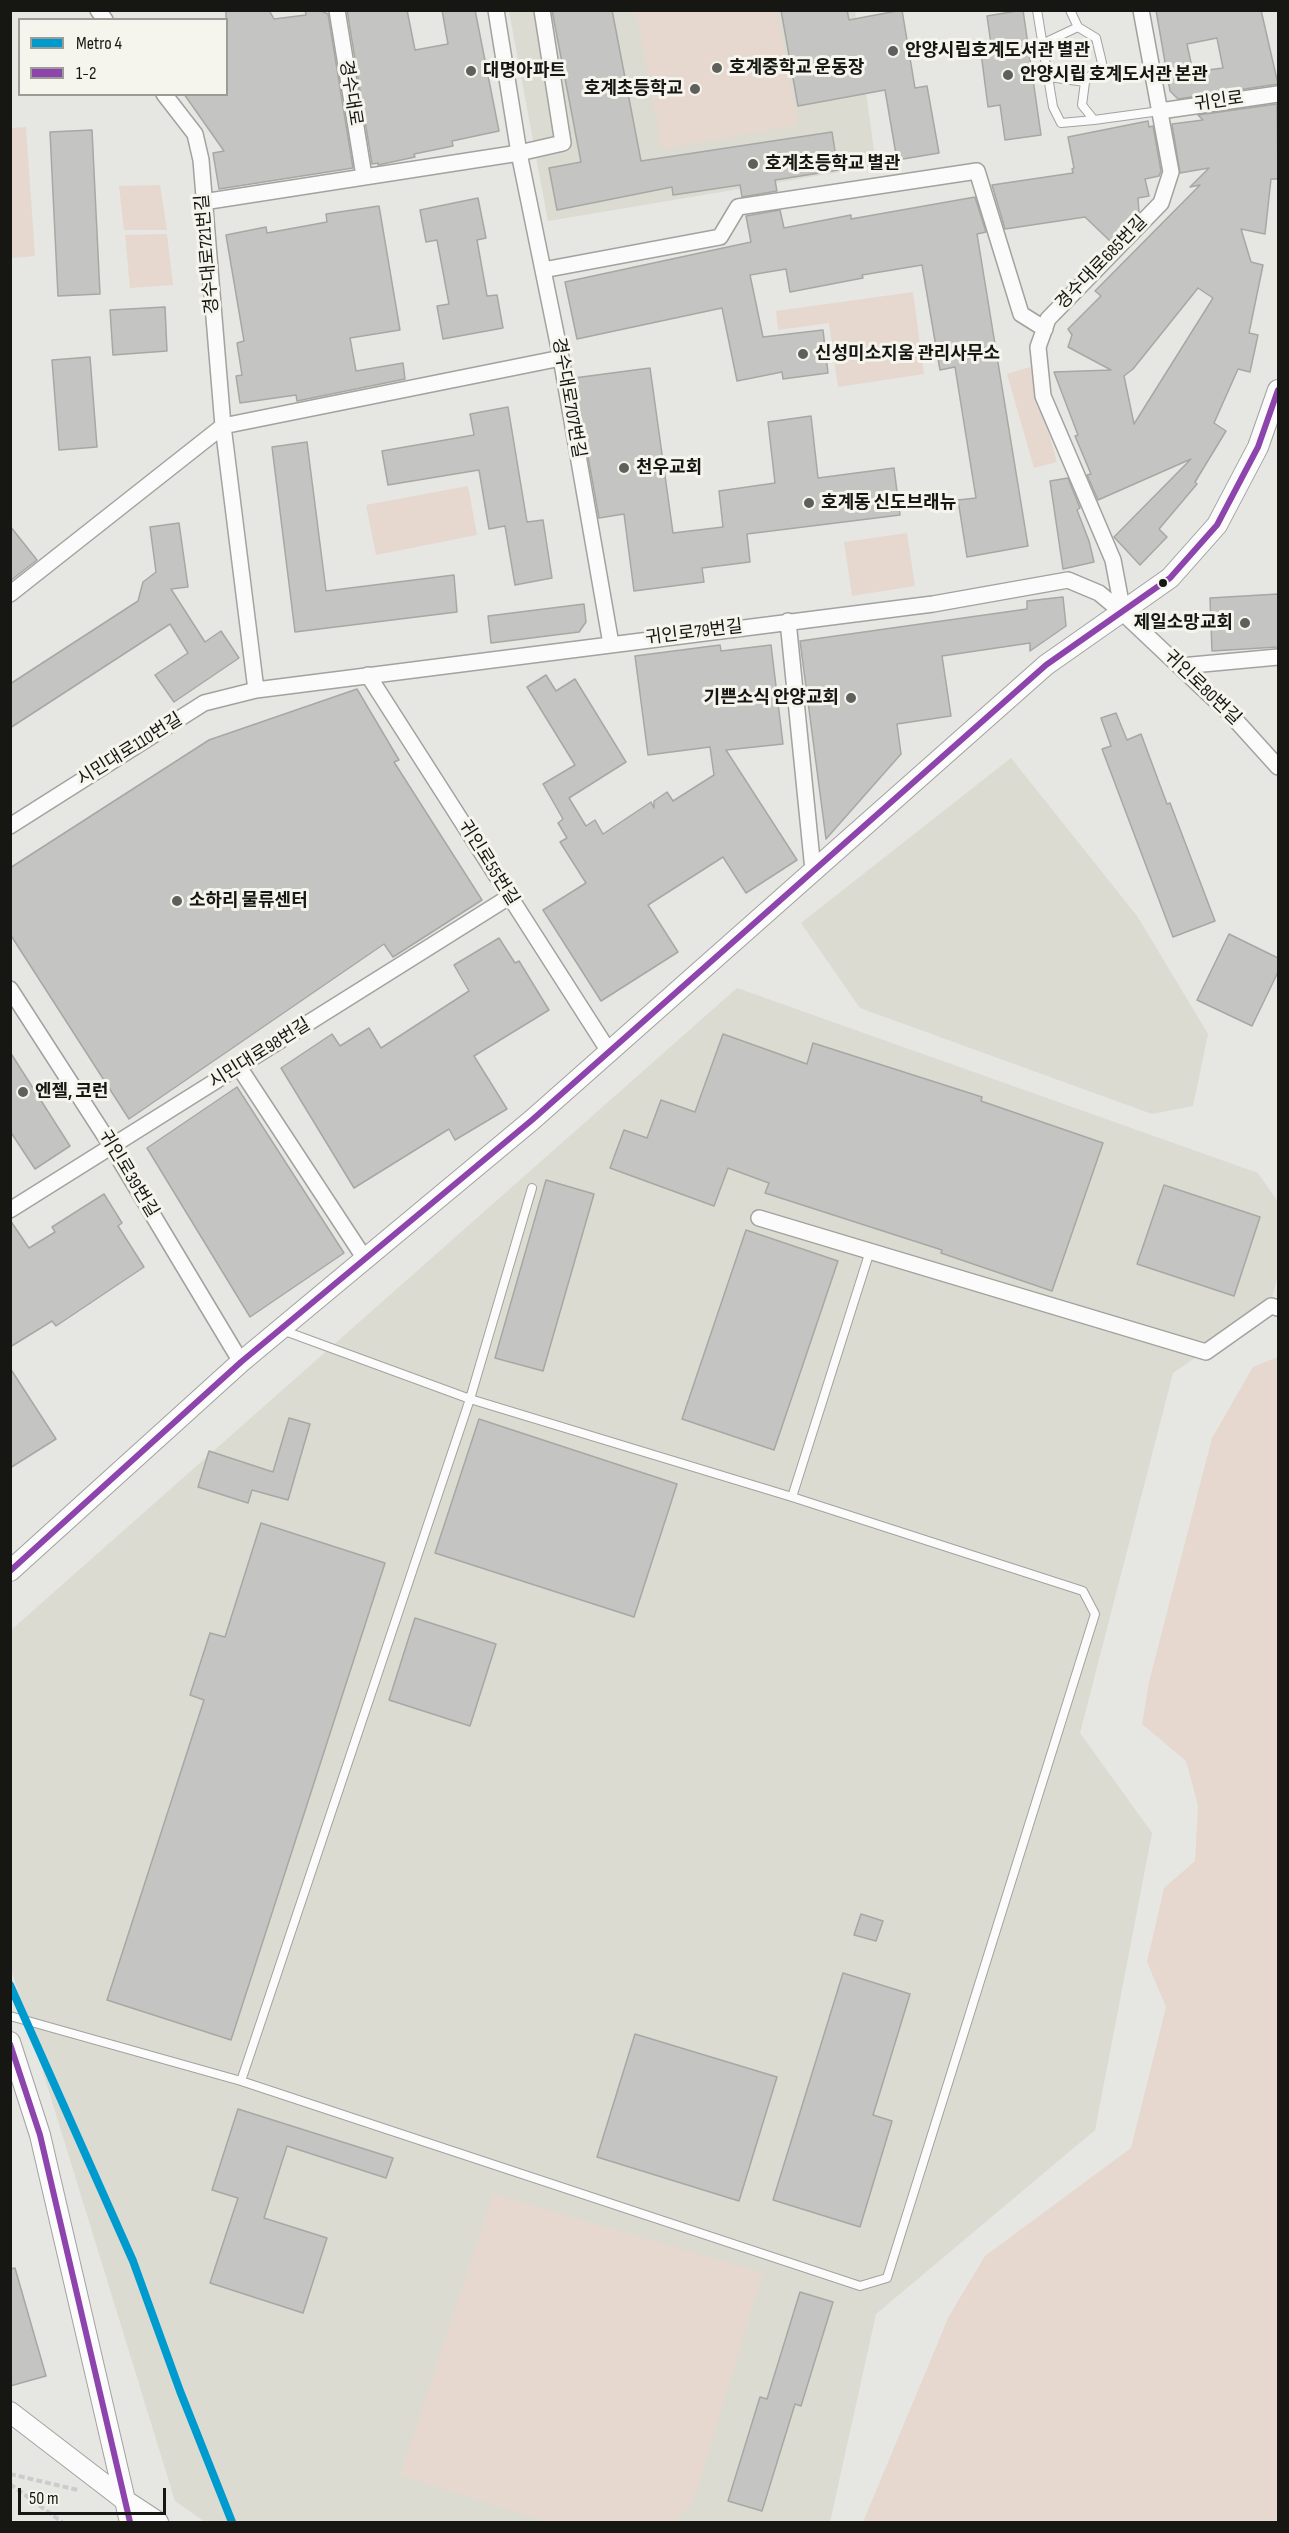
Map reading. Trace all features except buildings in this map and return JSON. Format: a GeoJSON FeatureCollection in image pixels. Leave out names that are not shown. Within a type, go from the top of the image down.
{"type":"FeatureCollection","features":[{"type":"Feature","properties":{"kind":"street","name":"경수대로"},"geometry":{"type":"LineString","coordinates":[[337,10],[364,176]]}},
{"type":"Feature","properties":{"kind":"street","name":"경수대로707번길"},"geometry":{"type":"LineString","coordinates":[[496,10],[519,153],[561,357],[611,644]]}},
{"type":"Feature","properties":{"kind":"street"},"geometry":{"type":"LineString","coordinates":[[203,202],[519,153],[563,143],[542,10]]}},
{"type":"Feature","properties":{"kind":"street","name":"경수대로685번길"},"geometry":{"type":"LineString","coordinates":[[1122,613],[1113,560],[1042,396],[1038,346],[1048,319],[1161,203],[1171,172],[1141,10]]}},
{"type":"Feature","properties":{"kind":"street","name":"귀인로"},"geometry":{"type":"LineString","coordinates":[[1160,111],[1278,94]]}},
{"type":"Feature","properties":{"kind":"street","name":"경수대로721번길"},"geometry":{"type":"LineString","coordinates":[[166,96],[195,134],[201,160],[223,426],[256,690]]}},
{"type":"Feature","properties":{"kind":"street"},"geometry":{"type":"LineString","coordinates":[[543,270],[720,237],[738,207],[977,171],[1021,314],[1045,329]]}},
{"type":"Feature","properties":{"kind":"street"},"geometry":{"type":"LineString","coordinates":[[10,594],[223,426],[561,357]]}},
{"type":"Feature","properties":{"kind":"street"},"geometry":{"type":"LineString","coordinates":[[10,1570],[241,1362],[532,1120],[608,1050],[679,991],[1046,665],[1170,578],[1217,525],[1258,447],[1278,390]]}},
{"type":"Feature","properties":{"kind":"street","name":"귀인로79번길"},"geometry":{"type":"LineString","coordinates":[[256,690],[933,604],[1068,580],[1099,593],[1122,613]]}},
{"type":"Feature","properties":{"kind":"street","name":"귀인로80번길"},"geometry":{"type":"LineString","coordinates":[[1122,613],[1231,715],[1278,767]]}},
{"type":"Feature","properties":{"kind":"street"},"geometry":{"type":"LineString","coordinates":[[788,621],[813,870]]}},
{"type":"Feature","properties":{"kind":"street"},"geometry":{"type":"LineString","coordinates":[[1181,666],[1278,657]]}},
{"type":"Feature","properties":{"kind":"street","name":"귀인로55번길"},"geometry":{"type":"LineString","coordinates":[[369,675],[608,1050]]}},
{"type":"Feature","properties":{"kind":"street","name":"시민대로110번길"},"geometry":{"type":"LineString","coordinates":[[10,826],[204,703],[256,690]]}},
{"type":"Feature","properties":{"kind":"street","name":"시민대로98번길"},"geometry":{"type":"LineString","coordinates":[[10,1210],[509,897]]}},
{"type":"Feature","properties":{"kind":"street","name":"귀인로39번길"},"geometry":{"type":"LineString","coordinates":[[10,989],[112,1147],[241,1362]]}},
{"type":"Feature","properties":{"kind":"street"},"geometry":{"type":"LineString","coordinates":[[239,1067],[366,1259]]}},
{"type":"Feature","properties":{"kind":"street"},"geometry":{"type":"LineString","coordinates":[[759,1218],[1206,1352],[1271,1306],[1278,1308]]}},
{"type":"Feature","properties":{"kind":"street"},"geometry":{"type":"LineString","coordinates":[[10,2042],[40,2135],[130,2523]]}},
{"type":"Feature","properties":{"kind":"street"},"geometry":{"type":"LineString","coordinates":[[10,2412],[158,2523]]}},
{"type":"Feature","properties":{"kind":"lane"},"geometry":{"type":"LineString","coordinates":[[1037,10],[1053,107],[1061,123],[1160,111]]}},
{"type":"Feature","properties":{"kind":"lane"},"geometry":{"type":"LineString","coordinates":[[1070,10],[1078,27],[1096,38],[1102,63],[1085,82],[1082,105],[1094,120]]}},
{"type":"Feature","properties":{"kind":"lane"},"geometry":{"type":"LineString","coordinates":[[1044,43],[1078,27]]}},
{"type":"Feature","properties":{"kind":"lane"},"geometry":{"type":"LineString","coordinates":[[1049,76],[1085,82]]}},
{"type":"Feature","properties":{"kind":"lane"},"geometry":{"type":"LineString","coordinates":[[241,2081],[470,1399],[532,1188]]}},
{"type":"Feature","properties":{"kind":"lane"},"geometry":{"type":"LineString","coordinates":[[792,1497],[870,1251]]}},
{"type":"Feature","properties":{"kind":"lane"},"geometry":{"type":"LineString","coordinates":[[10,2016],[241,2081],[860,2286],[887,2278],[1095,1614],[1083,1591],[792,1497],[470,1399],[282,1330]]}},
{"type":"Feature","properties":{"kind":"path"},"geometry":{"type":"LineString","coordinates":[[10,2475],[80,2490]]}},
{"type":"Feature","properties":{"kind":"path"},"geometry":{"type":"LineString","coordinates":[[10,2484],[62,2523]]}},
{"type":"Feature","properties":{"kind":"shaded area","name":"호계초등학교"},"geometry":{"type":"Polygon","coordinates":[[[509,11],[855,11],[876,166],[548,221],[509,11]]]}},
{"type":"Feature","properties":{"kind":"shaded area","name":"호계중학교 운동장"},"geometry":{"type":"Polygon","coordinates":[[[636,11],[777,11],[798,125],[662,149],[636,11]]]}},
{"type":"Feature","properties":{"kind":"shaded area"},"geometry":{"type":"Polygon","coordinates":[[[26,127],[35,256],[11,258],[11,128],[26,127]]]}},
{"type":"Feature","properties":{"kind":"shaded area"},"geometry":{"type":"Polygon","coordinates":[[[160,185],[167,230],[124,230],[119,186],[160,185]]]}},
{"type":"Feature","properties":{"kind":"shaded area"},"geometry":{"type":"Polygon","coordinates":[[[167,234],[173,285],[130,288],[125,235],[167,234]]]}},
{"type":"Feature","properties":{"kind":"shaded area"},"geometry":{"type":"Polygon","coordinates":[[[913,292],[924,374],[838,387],[829,323],[778,330],[776,311],[913,292]]]}},
{"type":"Feature","properties":{"kind":"shaded area"},"geometry":{"type":"Polygon","coordinates":[[[1030,367],[1057,462],[1034,468],[1007,374],[1030,367]]]}},
{"type":"Feature","properties":{"kind":"shaded area"},"geometry":{"type":"Polygon","coordinates":[[[468,486],[477,535],[376,555],[366,505],[468,486]]]}},
{"type":"Feature","properties":{"kind":"shaded area"},"geometry":{"type":"Polygon","coordinates":[[[907,533],[915,586],[852,596],[844,542],[907,533]]]}},
{"type":"Feature","properties":{"kind":"shaded area"},"geometry":{"type":"Polygon","coordinates":[[[1011,758],[1137,916],[1208,1034],[1193,1106],[1152,1114],[860,1008],[801,923],[1011,758]]]}},
{"type":"Feature","properties":{"kind":"shaded area"},"geometry":{"type":"Polygon","coordinates":[[[737,988],[1258,1173],[1278,1202],[1278,1274],[1270,1306],[1173,1373],[1080,1733],[1152,1833],[1095,2130],[876,2314],[830,2522],[205,2522],[175,2501],[11,1968],[10,1631],[737,988]]]}},
{"type":"Feature","properties":{"kind":"shaded area"},"geometry":{"type":"Polygon","coordinates":[[[1278,1357],[1278,2522],[863,2522],[949,2316],[985,2256],[1131,2148],[1166,2007],[1147,1962],[1164,1888],[1195,1861],[1198,1805],[1186,1761],[1142,1724],[1149,1682],[1212,1438],[1253,1367],[1278,1357]]]}},
{"type":"Feature","properties":{"kind":"shaded area"},"geometry":{"type":"Polygon","coordinates":[[[493,2194],[763,2273],[694,2500],[675,2522],[548,2522],[400,2475],[493,2194]]]}},
{"type":"Feature","properties":{"kind":"metro line","name":"4"},"geometry":{"type":"LineString","coordinates":[[10,1985],[133,2261],[180,2391],[232,2522]]}},
{"type":"Feature","properties":{"kind":"transit line","name":"1-2"},"geometry":{"type":"LineString","coordinates":[[10,1571],[241,1362],[532,1120],[1046,665],[1170,578],[1217,525],[1258,447],[1278,390]]}},
{"type":"Feature","properties":{"kind":"transit line","name":"1-2"},"geometry":{"type":"LineString","coordinates":[[10,2044],[40,2135],[130,2522]]}},
{"type":"Feature","properties":{"kind":"place","name":"안양시립호계도서관 별관"},"geometry":{"type":"Point","coordinates":[893,51]}},
{"type":"Feature","properties":{"kind":"place","name":"호계중학교 운동장"},"geometry":{"type":"Point","coordinates":[717,68]}},
{"type":"Feature","properties":{"kind":"place","name":"대명아파트"},"geometry":{"type":"Point","coordinates":[471,71]}},
{"type":"Feature","properties":{"kind":"place","name":"안양시립 호계도서관 본관"},"geometry":{"type":"Point","coordinates":[1008,75]}},
{"type":"Feature","properties":{"kind":"place","name":"호계초등학교"},"geometry":{"type":"Point","coordinates":[695,89]}},
{"type":"Feature","properties":{"kind":"place","name":"호계초등학교 별관"},"geometry":{"type":"Point","coordinates":[753,164]}},
{"type":"Feature","properties":{"kind":"place","name":"신성미소지움 관리사무소"},"geometry":{"type":"Point","coordinates":[803,354]}},
{"type":"Feature","properties":{"kind":"place","name":"천우교회"},"geometry":{"type":"Point","coordinates":[624,468]}},
{"type":"Feature","properties":{"kind":"place","name":"호계동 신도브래뉴"},"geometry":{"type":"Point","coordinates":[809,503]}},
{"type":"Feature","properties":{"kind":"place","name":"제일소망교회"},"geometry":{"type":"Point","coordinates":[1245,623]}},
{"type":"Feature","properties":{"kind":"place","name":"기쁜소식 안양교회"},"geometry":{"type":"Point","coordinates":[851,698]}},
{"type":"Feature","properties":{"kind":"place","name":"소하리 물류센터"},"geometry":{"type":"Point","coordinates":[177,901]}},
{"type":"Feature","properties":{"kind":"place","name":"엔젤, 코런"},"geometry":{"type":"Point","coordinates":[23,1092]}}]}
